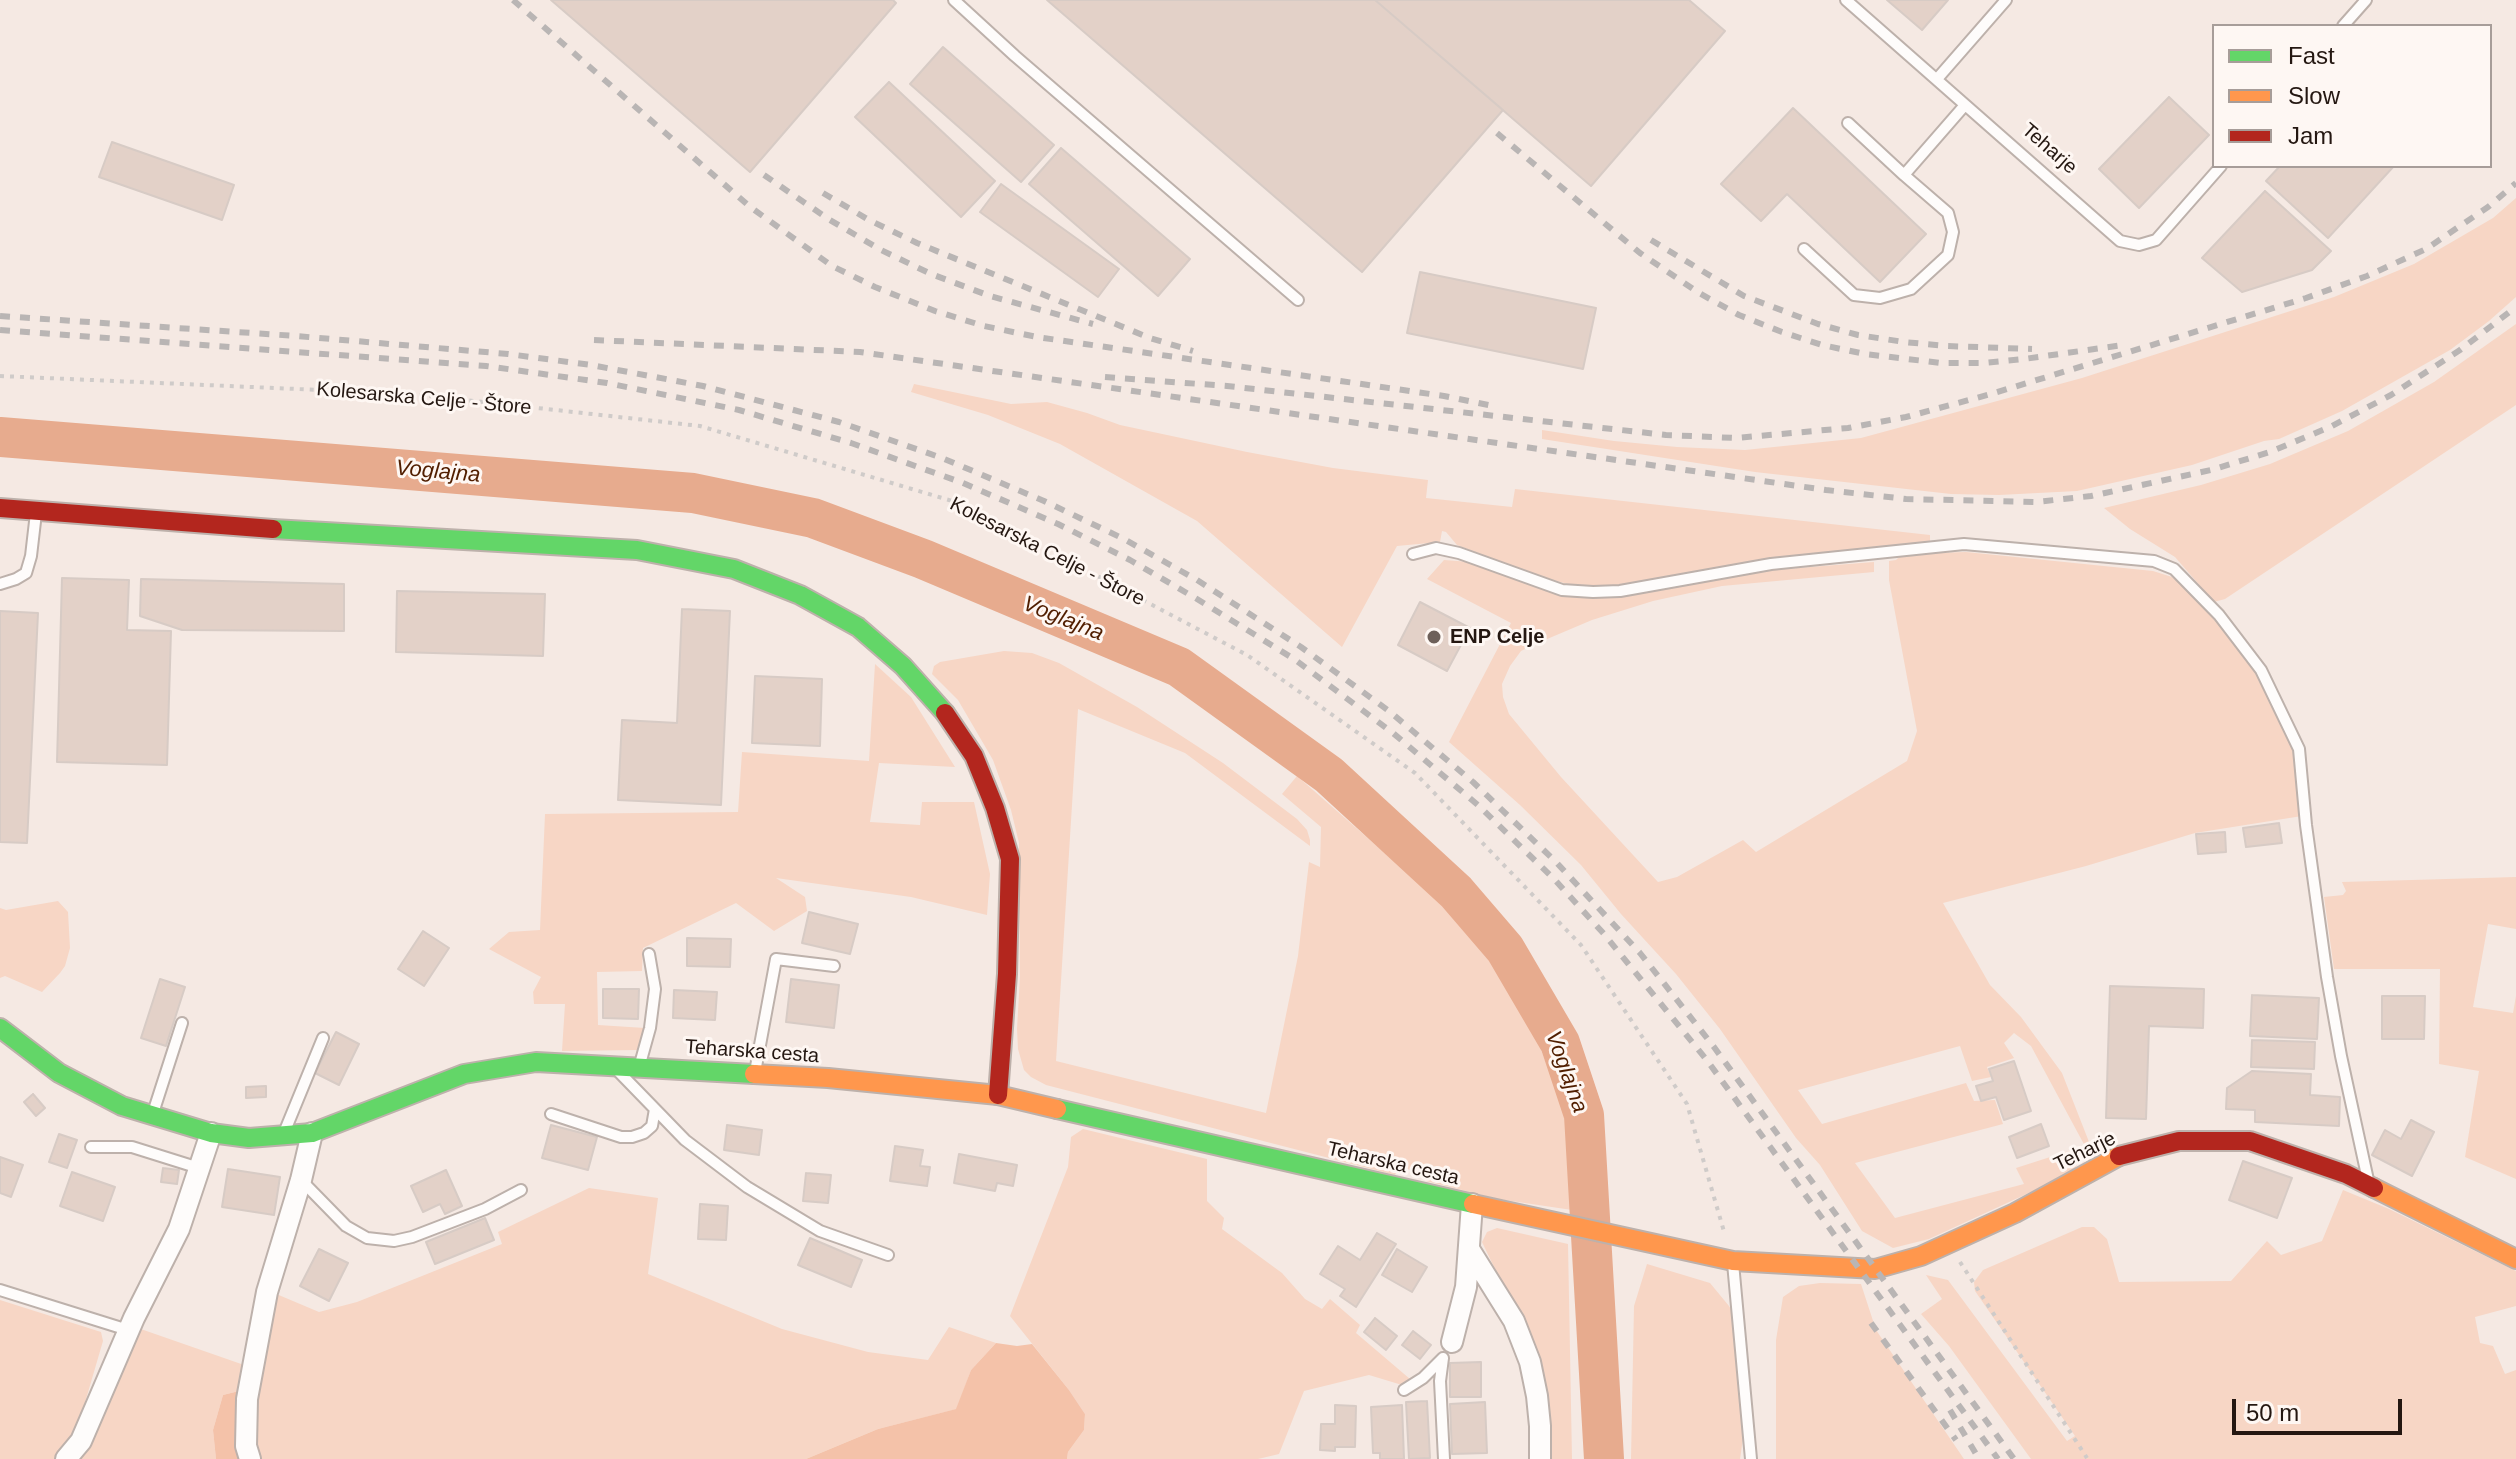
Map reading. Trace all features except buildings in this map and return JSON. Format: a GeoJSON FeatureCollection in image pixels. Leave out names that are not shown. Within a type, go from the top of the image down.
{"type":"FeatureCollection","features":[{"type":"Feature","properties":{"kind":"street"},"geometry":{"type":"LineString","coordinates":[[0,508],[286,530],[637,550],[734,569],[800,595],[858,627],[903,666],[941,707],[974,756],[995,808],[1010,859],[1007,974],[998,1095]]}},
{"type":"Feature","properties":{"kind":"street","name":"Teharska cesta"},"geometry":{"type":"LineString","coordinates":[[0,1028],[59,1073],[122,1106],[211,1133],[249,1138],[312,1133],[464,1074],[536,1062],[754,1074],[998,1095],[1665,1246]]}},
{"type":"Feature","properties":{"kind":"street"},"geometry":{"type":"LineString","coordinates":[[66,1459],[81,1441],[128,1330],[179,1229],[211,1133]]}},
{"type":"Feature","properties":{"kind":"street"},"geometry":{"type":"LineString","coordinates":[[250,1459],[246,1446],[247,1399],[267,1292],[312,1133]]}},
{"type":"Feature","properties":{"kind":"street","name":"Teharje"},"geometry":{"type":"LineString","coordinates":[[1665,1246],[1733,1261],[1875,1269],[1921,1256],[2015,1213],[2114,1157],[2179,1141],[2250,1141],[2346,1174],[2516,1259]]}},
{"type":"Feature","properties":{"kind":"street"},"geometry":{"type":"LineString","coordinates":[[1447,1350],[1466,1287],[1472,1204]]}},
{"type":"Feature","properties":{"kind":"street"},"geometry":{"type":"LineString","coordinates":[[1469,1249],[1514,1321],[1530,1362],[1540,1426],[1540,1459]]}},
{"type":"Feature","properties":{"kind":"lane"},"geometry":{"type":"LineString","coordinates":[[954,0],[1298,300]]}},
{"type":"Feature","properties":{"kind":"lane","name":"Teharje"},"geometry":{"type":"LineString","coordinates":[[1846,0],[2120,241],[2139,245],[2156,240],[2219,168]]}},
{"type":"Feature","properties":{"kind":"lane"},"geometry":{"type":"LineString","coordinates":[[1937,79],[2006,0]]}},
{"type":"Feature","properties":{"kind":"lane"},"geometry":{"type":"LineString","coordinates":[[2345,24],[2366,0]]}},
{"type":"Feature","properties":{"kind":"lane"},"geometry":{"type":"LineString","coordinates":[[1904,175],[1965,105]]}},
{"type":"Feature","properties":{"kind":"lane"},"geometry":{"type":"LineString","coordinates":[[1804,249],[1854,295],[1880,298],[1911,289],[1948,255],[1953,232],[1948,213],[1848,123]]}},
{"type":"Feature","properties":{"kind":"lane"},"geometry":{"type":"LineString","coordinates":[[0,584],[26,573],[37,511]]}},
{"type":"Feature","properties":{"kind":"lane"},"geometry":{"type":"LineString","coordinates":[[1413,554],[1436,548],[1459,553],[1562,590],[1593,592],[1620,591],[1758,566],[1964,544],[2154,561],[2174,569],[2219,615],[2261,670],[2299,749],[2327,977],[2369,1186]]}},
{"type":"Feature","properties":{"kind":"lane"},"geometry":{"type":"LineString","coordinates":[[639,1066],[650,1028],[655,989],[649,954]]}},
{"type":"Feature","properties":{"kind":"lane"},"geometry":{"type":"LineString","coordinates":[[754,1074],[776,959],[834,966]]}},
{"type":"Feature","properties":{"kind":"lane"},"geometry":{"type":"LineString","coordinates":[[152,1115],[182,1023]]}},
{"type":"Feature","properties":{"kind":"lane"},"geometry":{"type":"LineString","coordinates":[[283,1135],[323,1038]]}},
{"type":"Feature","properties":{"kind":"lane"},"geometry":{"type":"LineString","coordinates":[[612,1064],[685,1140],[747,1187],[820,1231],[888,1255]]}},
{"type":"Feature","properties":{"kind":"lane"},"geometry":{"type":"LineString","coordinates":[[551,1114],[621,1137],[632,1137],[652,1126],[655,1109]]}},
{"type":"Feature","properties":{"kind":"lane"},"geometry":{"type":"LineString","coordinates":[[91,1147],[132,1147],[199,1168]]}},
{"type":"Feature","properties":{"kind":"lane"},"geometry":{"type":"LineString","coordinates":[[301,1180],[346,1226],[367,1238],[394,1241],[485,1209],[521,1190]]}},
{"type":"Feature","properties":{"kind":"lane"},"geometry":{"type":"LineString","coordinates":[[1733,1261],[1751,1459]]}},
{"type":"Feature","properties":{"kind":"lane"},"geometry":{"type":"LineString","coordinates":[[0,1290],[128,1330]]}},
{"type":"Feature","properties":{"kind":"lane"},"geometry":{"type":"LineString","coordinates":[[1404,1390],[1423,1378],[1447,1350]]}},
{"type":"Feature","properties":{"kind":"lane"},"geometry":{"type":"LineString","coordinates":[[1444,1459],[1440,1381],[1447,1350]]}},
{"type":"Feature","properties":{"kind":"path","name":"Kolesarska Celje - Štore"},"geometry":{"type":"LineString","coordinates":[[0,376],[411,394],[700,426],[959,503],[1247,655],[1415,773],[1581,945],[1687,1104],[1733,1261]]}},
{"type":"Feature","properties":{"kind":"path"},"geometry":{"type":"LineString","coordinates":[[1948,1244],[2087,1458]]}},
{"type":"Feature","properties":{"kind":"shaded area"},"geometry":{"type":"Polygon","coordinates":[[[2516,198],[2516,297],[2489,321],[2450,350],[2342,411],[2279,439],[2192,465],[2077,491],[1951,494],[1755,472],[1542,439],[1542,430],[1614,441],[1745,450],[1861,438],[2082,378],[2334,297],[2414,264],[2493,218],[2516,198]]]}},
{"type":"Feature","properties":{"kind":"shaded area"},"geometry":{"type":"Polygon","coordinates":[[[2516,324],[2516,405],[2225,599],[2214,602],[2175,557],[2130,529],[2104,508],[2201,485],[2270,464],[2348,431],[2434,382],[2516,324]]]}},
{"type":"Feature","properties":{"kind":"shaded area"},"geometry":{"type":"Polygon","coordinates":[[[914,384],[1011,404],[1047,402],[1120,425],[1247,452],[1333,468],[1428,480],[1426,498],[1512,507],[1515,489],[1930,535],[1930,543],[1735,565],[1619,587],[1568,584],[1537,576],[1457,545],[1442,531],[1440,542],[1397,546],[1342,647],[1197,521],[1060,444],[988,415],[911,392],[914,384]]]}},
{"type":"Feature","properties":{"kind":"shaded area"},"geometry":{"type":"Polygon","coordinates":[[[1966,552],[2153,571],[2172,577],[2192,593],[2248,660],[2272,698],[2289,737],[2296,763],[2302,816],[2195,833],[2086,866],[1943,903],[1990,985],[2021,1017],[2062,1073],[2091,1147],[2086,1148],[2031,1046],[2014,1033],[2004,1043],[2014,1058],[1987,1067],[1991,1077],[1972,1081],[1960,1046],[1798,1090],[1822,1124],[1966,1083],[1974,1101],[1995,1100],[2003,1124],[1855,1163],[1895,1218],[2024,1184],[2016,1168],[2072,1150],[2078,1163],[2072,1173],[1929,1239],[1893,1248],[1862,1231],[1820,1165],[1796,1138],[1720,1029],[1581,865],[1449,742],[1511,623],[1427,579],[1444,560],[1470,562],[1561,593],[1594,598],[1645,593],[1772,570],[1874,562],[1874,572],[1722,586],[1653,601],[1592,620],[1533,645],[1521,651],[1510,666],[1502,684],[1509,714],[1561,777],[1658,882],[1677,877],[1743,840],[1756,852],[1907,761],[1917,731],[1889,580],[1889,561],[1896,560],[1902,554],[1966,552]]]}},
{"type":"Feature","properties":{"kind":"shaded area"},"geometry":{"type":"Polygon","coordinates":[[[1004,651],[1032,653],[1059,663],[1137,707],[1223,763],[1297,819],[1307,830],[1310,840],[1310,846],[1185,753],[1078,709],[1056,1061],[1266,1113],[1298,956],[1309,862],[1320,867],[1321,827],[1282,794],[1297,776],[1460,919],[1481,942],[1540,1047],[1565,1113],[1573,1162],[1572,1210],[1498,1199],[1426,1181],[1425,1174],[1399,1167],[1395,1175],[1046,1085],[1031,1077],[1024,1070],[1018,1049],[1019,843],[1011,810],[993,760],[958,700],[932,674],[934,666],[940,662],[1004,651]]]}},
{"type":"Feature","properties":{"kind":"shaded area"},"geometry":{"type":"Polygon","coordinates":[[[875,664],[911,697],[955,767],[879,763],[870,822],[920,825],[922,802],[974,802],[990,874],[987,915],[911,897],[776,878],[805,897],[807,911],[774,931],[736,903],[643,948],[642,971],[597,972],[598,1025],[645,1028],[637,1050],[562,1051],[565,1004],[534,1004],[533,992],[541,977],[489,949],[509,932],[540,930],[545,814],[738,812],[742,752],[869,761],[875,664]]]}},
{"type":"Feature","properties":{"kind":"shaded area"},"geometry":{"type":"Polygon","coordinates":[[[2516,877],[2516,929],[2488,924],[2473,1007],[2513,1013],[2516,996],[2516,1179],[2465,1157],[2479,1071],[2439,1064],[2440,969],[2334,969],[2324,897],[2343,895],[2346,891],[2342,882],[2516,877]]]}},
{"type":"Feature","properties":{"kind":"shaded area"},"geometry":{"type":"Polygon","coordinates":[[[58,901],[68,912],[70,948],[60,973],[42,992],[5,976],[0,978],[0,908],[6,910],[58,901]]]}},
{"type":"Feature","properties":{"kind":"shaded area"},"geometry":{"type":"Polygon","coordinates":[[[1083,1129],[1207,1159],[1207,1201],[1224,1218],[1222,1229],[1282,1273],[1305,1299],[1322,1309],[1330,1299],[1360,1325],[1356,1333],[1410,1379],[1402,1385],[1369,1375],[1304,1391],[1279,1454],[1258,1459],[1067,1459],[1068,1452],[1084,1430],[1085,1414],[1010,1316],[1068,1167],[1071,1137],[1083,1129]]]}},
{"type":"Feature","properties":{"kind":"shaded area"},"geometry":{"type":"Polygon","coordinates":[[[589,1188],[658,1198],[648,1274],[782,1329],[868,1352],[928,1360],[949,1327],[996,1343],[971,1370],[957,1409],[878,1429],[806,1459],[255,1459],[251,1418],[274,1293],[319,1312],[357,1302],[502,1244],[498,1232],[589,1188]]]}},
{"type":"Feature","properties":{"kind":"shaded area"},"geometry":{"type":"Polygon","coordinates":[[[2343,1190],[2516,1271],[2516,1306],[2475,1317],[2480,1343],[2493,1346],[2505,1374],[2516,1370],[2516,1459],[2031,1459],[1949,1346],[1921,1314],[1942,1299],[1926,1275],[1948,1280],[2067,1441],[2075,1436],[1975,1291],[1974,1282],[1983,1270],[2082,1227],[2094,1227],[2107,1239],[2119,1282],[2231,1281],[2267,1241],[2281,1255],[2322,1241],[2343,1190]]]}},
{"type":"Feature","properties":{"kind":"shaded area"},"geometry":{"type":"Polygon","coordinates":[[[1497,1228],[1568,1244],[1572,1459],[1546,1459],[1519,1319],[1482,1242],[1487,1232],[1497,1228]]]}},
{"type":"Feature","properties":{"kind":"shaded area"},"geometry":{"type":"Polygon","coordinates":[[[1647,1264],[1710,1283],[1742,1328],[1745,1344],[1740,1459],[1631,1459],[1634,1306],[1647,1264]]]}},
{"type":"Feature","properties":{"kind":"shaded area"},"geometry":{"type":"Polygon","coordinates":[[[1861,1284],[1876,1330],[1964,1459],[1776,1459],[1776,1340],[1783,1297],[1799,1286],[1861,1284]]]}},
{"type":"Feature","properties":{"kind":"shaded area"},"geometry":{"type":"Polygon","coordinates":[[[0,1300],[101,1332],[103,1341],[84,1406],[72,1434],[56,1459],[0,1459],[0,1300]]]}},
{"type":"Feature","properties":{"kind":"shaded area"},"geometry":{"type":"Polygon","coordinates":[[[135,1327],[247,1366],[243,1390],[223,1395],[213,1430],[216,1459],[78,1459],[135,1327]]]}},
{"type":"Feature","properties":{"kind":"shaded area"},"geometry":{"type":"Polygon","coordinates":[[[996,1343],[1017,1346],[1032,1344],[1085,1414],[1084,1430],[1068,1452],[1067,1459],[806,1459],[878,1429],[956,1409],[971,1370],[996,1343]]]}},
{"type":"Feature","properties":{"kind":"shaded area"},"geometry":{"type":"Polygon","coordinates":[[[243,1390],[243,1459],[216,1459],[213,1430],[223,1395],[243,1390]]]}},
{"type":"Feature","properties":{"kind":"waterway","name":"Voglajna"},"geometry":{"type":"LineString","coordinates":[[0,437],[693,493],[813,518],[923,559],[1179,667],[1329,775],[1456,892],[1505,949],[1560,1043],[1584,1115],[1604,1459]]}},
{"type":"Feature","properties":{"kind":"railway"},"geometry":{"type":"LineString","coordinates":[[513,0],[749,206],[832,266],[875,287],[935,311],[984,326],[1037,337],[1444,396],[1498,407]]}},
{"type":"Feature","properties":{"kind":"railway"},"geometry":{"type":"LineString","coordinates":[[1497,133],[1640,253],[1699,293],[1739,315],[1782,332],[1865,354],[1941,363],[2024,359],[2123,345]]}},
{"type":"Feature","properties":{"kind":"railway"},"geometry":{"type":"LineString","coordinates":[[764,175],[830,220],[881,250],[931,274],[990,296],[1093,324]]}},
{"type":"Feature","properties":{"kind":"railway"},"geometry":{"type":"LineString","coordinates":[[1105,377],[1227,386],[1666,435],[1736,438],[1848,428],[1906,417],[1991,394],[2306,298],[2367,276],[2426,249],[2488,207],[2516,183]]}},
{"type":"Feature","properties":{"kind":"railway"},"geometry":{"type":"LineString","coordinates":[[823,193],[917,243],[1150,338],[1193,351]]}},
{"type":"Feature","properties":{"kind":"railway"},"geometry":{"type":"LineString","coordinates":[[1651,240],[1744,296],[1818,324],[1858,335],[1904,342],[2032,349]]}},
{"type":"Feature","properties":{"kind":"railway"},"geometry":{"type":"LineString","coordinates":[[594,340],[860,352],[1826,490],[1906,499],[2036,502],[2091,496],[2211,470],[2270,452],[2330,427],[2391,395],[2460,350],[2516,307]]}},
{"type":"Feature","properties":{"kind":"railway"},"geometry":{"type":"LineString","coordinates":[[0,316],[508,354],[591,365],[703,386],[839,422],[942,458],[1124,539],[1197,580],[1301,647],[1389,711],[1473,782],[1556,862],[1640,953],[1714,1047],[2014,1459]]}},
{"type":"Feature","properties":{"kind":"railway"},"geometry":{"type":"LineString","coordinates":[[0,330],[486,366],[607,383],[739,410],[851,443],[963,483],[1058,524],[1130,560],[1294,659],[1393,733],[1479,806],[1555,880],[1604,934],[1706,1059],[1998,1459]]}},
{"type":"Feature","properties":{"kind":"railway"},"geometry":{"type":"LineString","coordinates":[[1871,1323],[1956,1440]]}},
{"type":"Feature","properties":{"kind":"railway"},"geometry":{"type":"LineString","coordinates":[[1950,1410],[1979,1459]]}},
{"type":"Feature","properties":{"kind":"traffic: fast"},"geometry":{"type":"LineString","coordinates":[[273,529],[637,550],[734,569],[800,595],[858,627],[903,666],[945,713]]}},
{"type":"Feature","properties":{"kind":"traffic: fast"},"geometry":{"type":"LineString","coordinates":[[0,1028],[59,1073],[122,1106],[211,1133],[249,1138],[312,1133],[464,1074],[536,1062],[754,1074]]}},
{"type":"Feature","properties":{"kind":"traffic: fast"},"geometry":{"type":"LineString","coordinates":[[1057,1109],[1473,1204]]}},
{"type":"Feature","properties":{"kind":"traffic: slow"},"geometry":{"type":"LineString","coordinates":[[754,1074],[998,1095],[1057,1109]]}},
{"type":"Feature","properties":{"kind":"traffic: slow"},"geometry":{"type":"LineString","coordinates":[[1473,1204],[1733,1261],[1875,1269],[1921,1256],[2015,1213],[2119,1156]]}},
{"type":"Feature","properties":{"kind":"traffic: slow"},"geometry":{"type":"LineString","coordinates":[[2374,1188],[2516,1259]]}},
{"type":"Feature","properties":{"kind":"traffic: jam"},"geometry":{"type":"LineString","coordinates":[[0,508],[273,529]]}},
{"type":"Feature","properties":{"kind":"traffic: jam"},"geometry":{"type":"LineString","coordinates":[[945,713],[974,756],[995,808],[1010,859],[1007,974],[998,1095]]}},
{"type":"Feature","properties":{"kind":"traffic: jam"},"geometry":{"type":"LineString","coordinates":[[2119,1156],[2179,1141],[2250,1141],[2346,1174],[2374,1188]]}},
{"type":"Feature","properties":{"kind":"place","name":"ENP Celje"},"geometry":{"type":"Point","coordinates":[1434,637]}}]}
